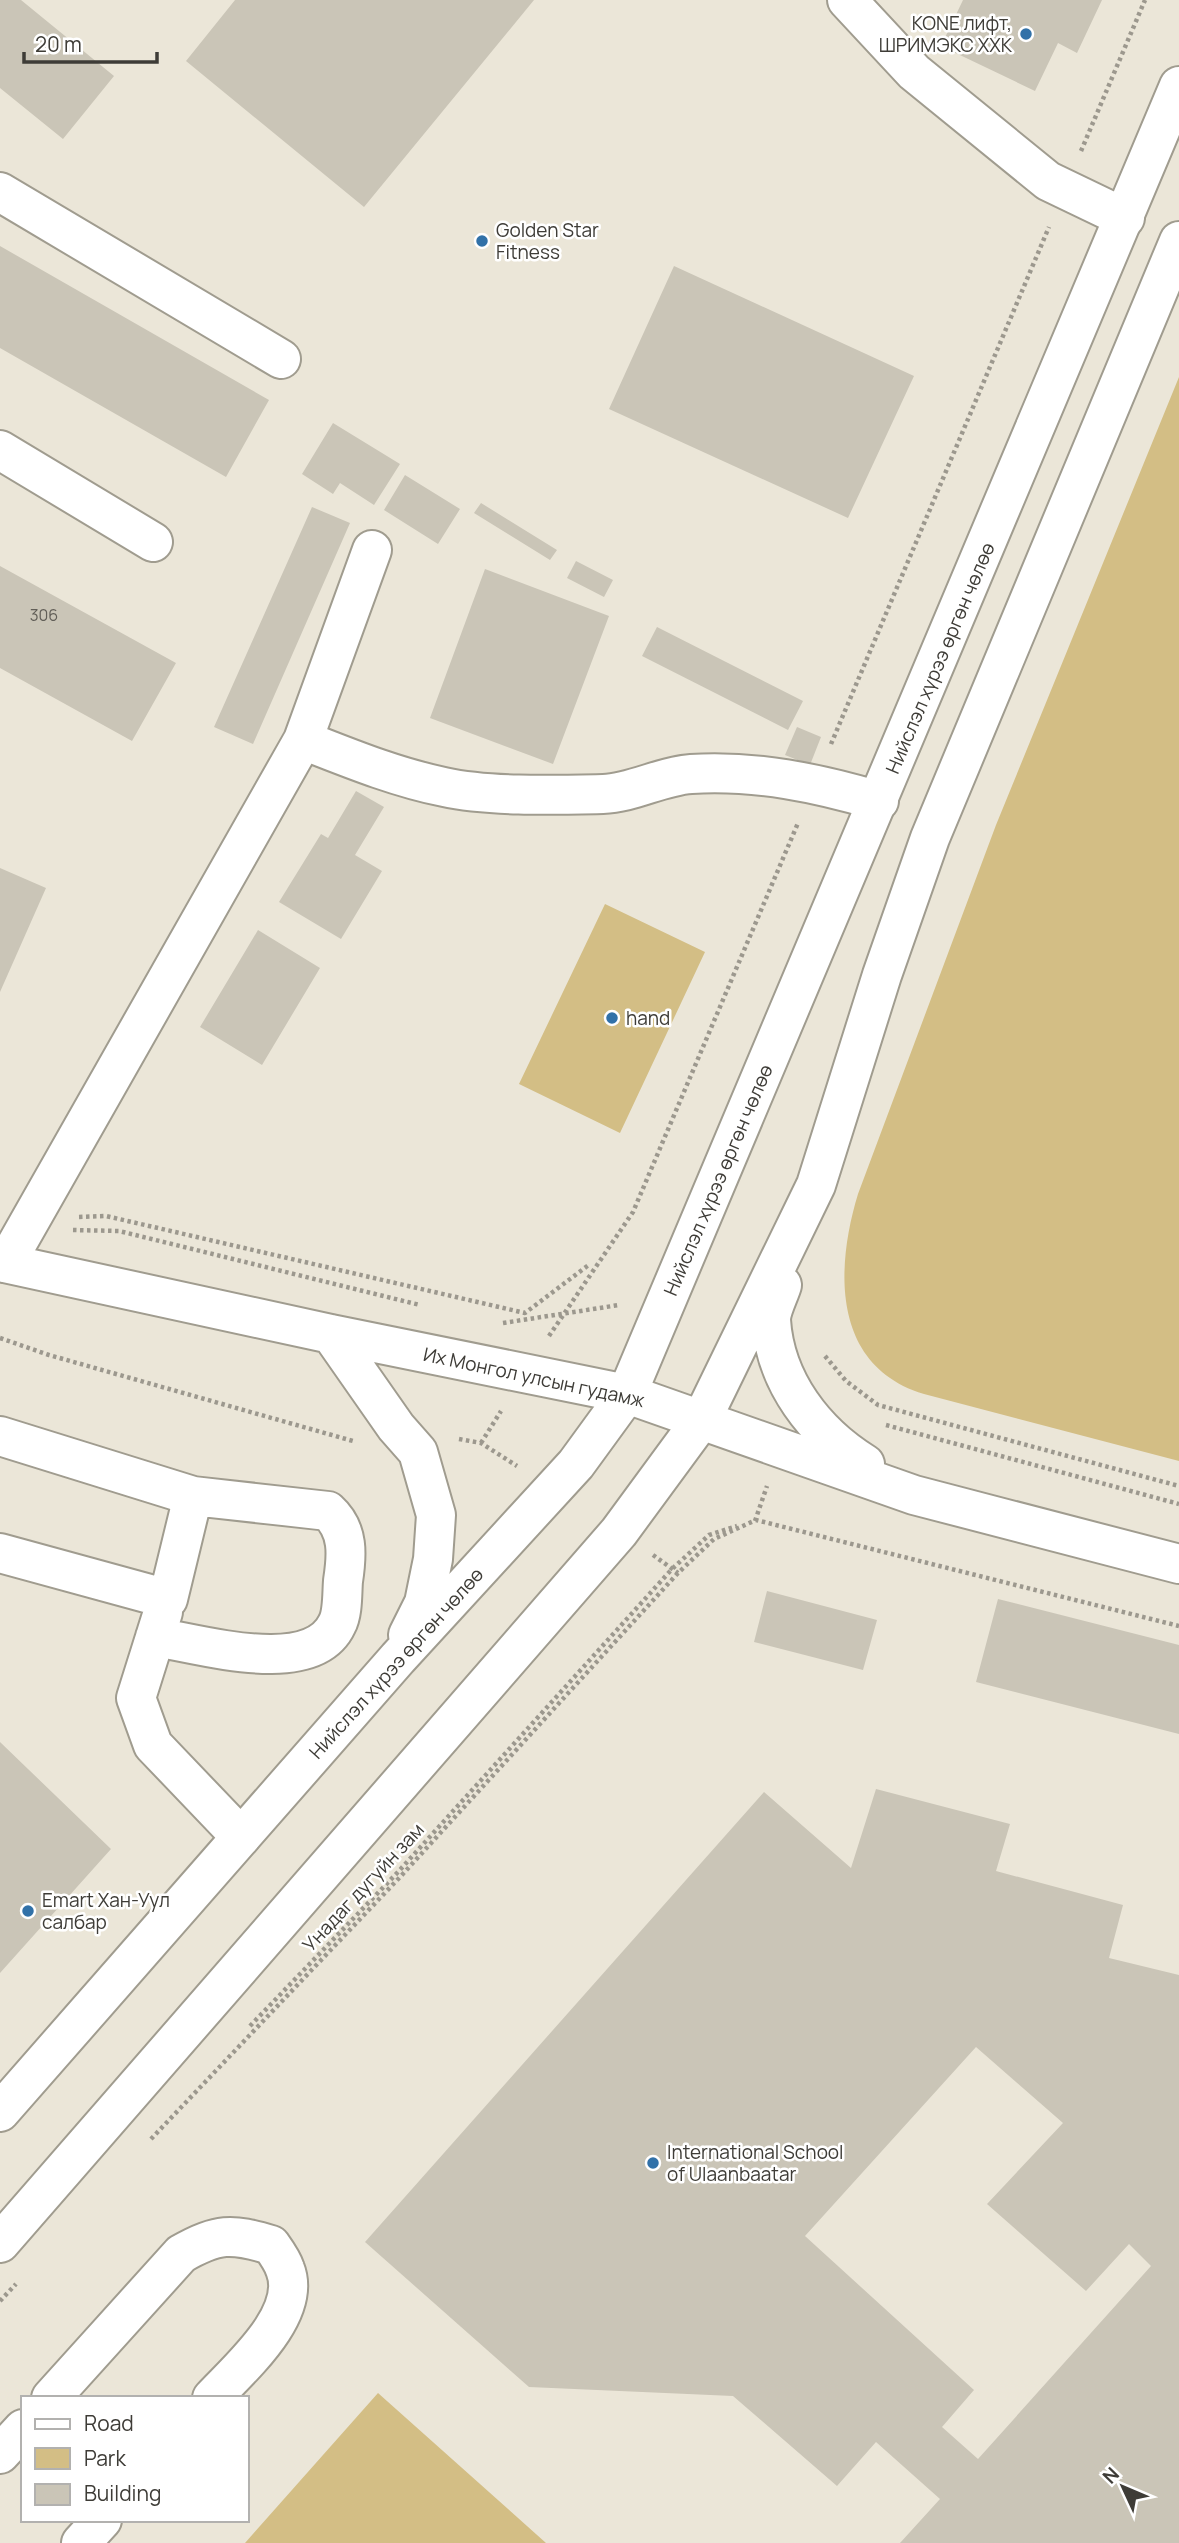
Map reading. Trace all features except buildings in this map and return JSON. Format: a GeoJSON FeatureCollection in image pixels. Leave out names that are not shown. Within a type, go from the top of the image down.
{"type":"FeatureCollection","features":[{"type":"Feature","properties":{"kind":"main road"},"geometry":{"type":"LineString","coordinates":[[847,0],[914,72],[1048,181],[1125,218]]}},
{"type":"Feature","properties":{"kind":"main road","name":"Нийслэл хүрээ өргөн чөлөө"},"geometry":{"type":"LineString","coordinates":[[0,2112],[398,1658],[576,1464],[627,1394],[880,801],[1179,86]]}},
{"type":"Feature","properties":{"kind":"main road"},"geometry":{"type":"LineString","coordinates":[[0,192],[281,359]]}},
{"type":"Feature","properties":{"kind":"main road"},"geometry":{"type":"LineString","coordinates":[[914,1495],[825,1436],[783,1374],[771,1318],[882,975],[930,838],[1179,241]]}},
{"type":"Feature","properties":{"kind":"main road"},"geometry":{"type":"LineString","coordinates":[[0,450],[153,541]]}},
{"type":"Feature","properties":{"kind":"main road"},"geometry":{"type":"LineString","coordinates":[[3,1262],[26,1229],[303,740],[372,550]]}},
{"type":"Feature","properties":{"kind":"main road"},"geometry":{"type":"LineString","coordinates":[[303,740],[382,771],[446,788],[531,794],[607,794],[689,774],[758,774],[814,784],[880,801]]}},
{"type":"Feature","properties":{"kind":"main road"},"geometry":{"type":"LineString","coordinates":[[0,2243],[619,1532],[702,1419],[816,1185]]}},
{"type":"Feature","properties":{"kind":"main road","name":"Их Монгол улсын гудамж"},"geometry":{"type":"LineString","coordinates":[[3,1262],[331,1335],[627,1394],[914,1495],[1179,1564]]}},
{"type":"Feature","properties":{"kind":"main road"},"geometry":{"type":"LineString","coordinates":[[331,1335],[396,1427],[418,1452],[436,1515],[433,1559],[424,1603],[398,1658]]}},
{"type":"Feature","properties":{"kind":"main road"},"geometry":{"type":"LineString","coordinates":[[0,1436],[193,1496],[328,1511],[340,1521],[347,1553],[337,1624],[314,1648],[279,1656],[155,1637]]}},
{"type":"Feature","properties":{"kind":"main road"},"geometry":{"type":"LineString","coordinates":[[193,1496],[168,1599],[136,1698],[153,1745],[241,1837]]}},
{"type":"Feature","properties":{"kind":"main road"},"geometry":{"type":"LineString","coordinates":[[0,1553],[168,1599]]}},
{"type":"Feature","properties":{"kind":"main road"},"geometry":{"type":"LineString","coordinates":[[53,2396],[181,2254],[206,2239],[241,2236],[271,2245],[286,2271],[288,2298],[274,2330],[214,2396]]}},
{"type":"Feature","properties":{"kind":"main road"},"geometry":{"type":"LineString","coordinates":[[0,2454],[21,2430]]}},
{"type":"Feature","properties":{"kind":"main road"},"geometry":{"type":"LineString","coordinates":[[81,2543],[100,2522]]}},
{"type":"Feature","properties":{"kind":"path"},"geometry":{"type":"LineString","coordinates":[[495,1324],[563,1315],[633,1212],[1145,0]]}},
{"type":"Feature","properties":{"kind":"path"},"geometry":{"type":"LineString","coordinates":[[69,1217],[106,1216],[525,1313],[590,1264]]}},
{"type":"Feature","properties":{"kind":"path"},"geometry":{"type":"LineString","coordinates":[[26,1229],[119,1231],[428,1307]]}},
{"type":"Feature","properties":{"kind":"path"},"geometry":{"type":"LineString","coordinates":[[0,1338],[49,1356],[359,1443]]}},
{"type":"Feature","properties":{"kind":"path"},"geometry":{"type":"LineString","coordinates":[[819,1349],[846,1381],[878,1405],[1179,1486]]}},
{"type":"Feature","properties":{"kind":"path"},"geometry":{"type":"LineString","coordinates":[[872,1421],[1179,1504]]}},
{"type":"Feature","properties":{"kind":"path"},"geometry":{"type":"LineString","coordinates":[[145,2141],[401,1876],[678,1573],[714,1539],[756,1520],[1179,1626]]}},
{"type":"Feature","properties":{"kind":"path"},"geometry":{"type":"LineString","coordinates":[[0,2291],[9,2281]]}},
{"type":"Feature","properties":{"kind":"path"},"geometry":{"type":"LineString","coordinates":[[0,2301],[17,2283]]}},
{"type":"Feature","properties":{"kind":"green space"},"geometry":{"type":"Polygon","coordinates":[[[1179,377],[1179,1461],[924,1394],[894,1380],[872,1361],[857,1338],[848,1312],[845,1283],[850,1223],[858,1194],[996,825],[1179,377]]]}},
{"type":"Feature","properties":{"kind":"green space","name":"hand"},"geometry":{"type":"Polygon","coordinates":[[[605,904],[705,952],[620,1133],[519,1084],[605,904]]]}},
{"type":"Feature","properties":{"kind":"green space"},"geometry":{"type":"Polygon","coordinates":[[[378,2393],[546,2543],[245,2543],[378,2393]]]}},
{"type":"Feature","properties":{"kind":"place","name":"KONE лифт, ШРИМЭКС ХХК"},"geometry":{"type":"Point","coordinates":[1026,34]}},
{"type":"Feature","properties":{"kind":"place","name":"Golden Star Fitness"},"geometry":{"type":"Point","coordinates":[482,241]}},
{"type":"Feature","properties":{"kind":"place","name":"hand"},"geometry":{"type":"Point","coordinates":[612,1018]}},
{"type":"Feature","properties":{"kind":"place","name":"Emart Хан-Уул салбар"},"geometry":{"type":"Point","coordinates":[28,1911]}},
{"type":"Feature","properties":{"kind":"place","name":"International School of Ulaanbaatar"},"geometry":{"type":"Point","coordinates":[653,2163]}}]}
